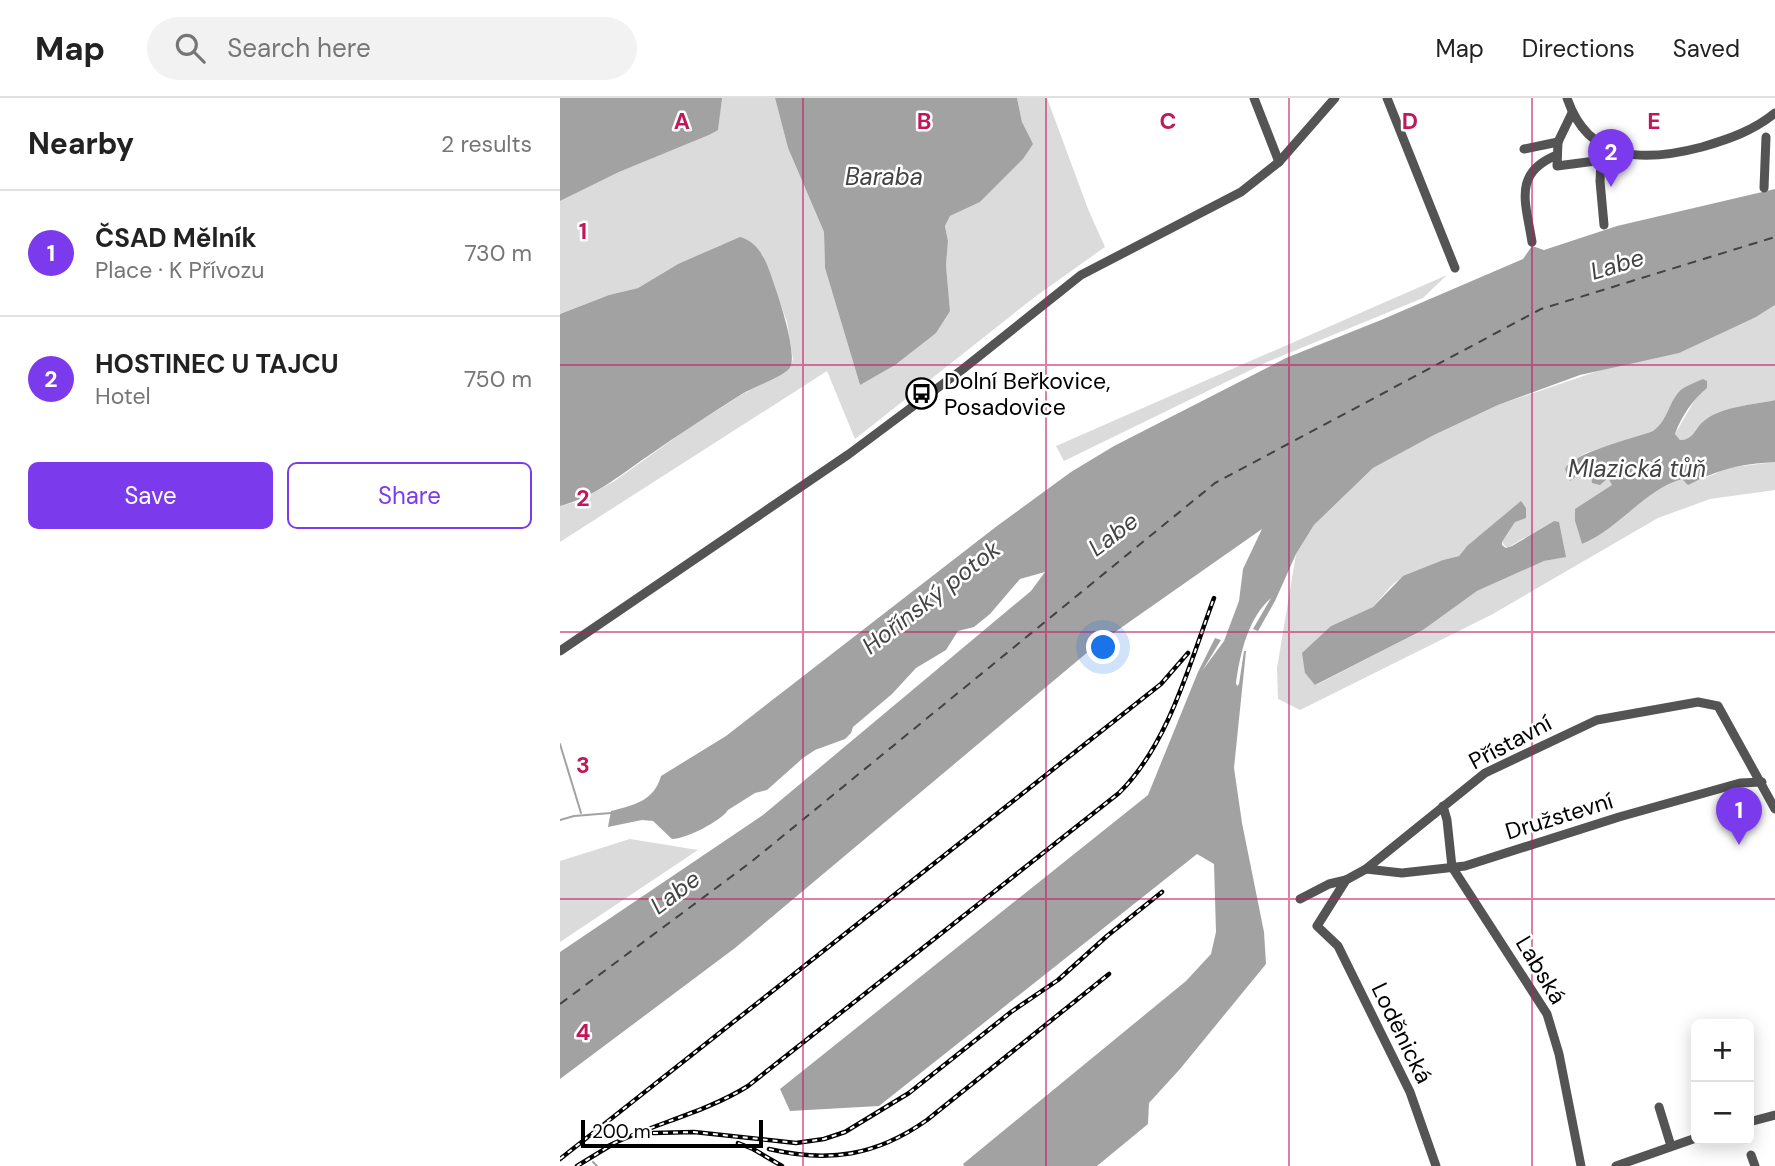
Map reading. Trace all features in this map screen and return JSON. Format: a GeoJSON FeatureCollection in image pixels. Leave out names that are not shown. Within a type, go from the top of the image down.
{"type":"FeatureCollection","features":[{"type":"Feature","properties":{"kind":"street"},"geometry":{"type":"LineString","coordinates":[[1254,98],[1279,162]]}},
{"type":"Feature","properties":{"kind":"street"},"geometry":{"type":"LineString","coordinates":[[560,651],[849,454],[1082,275],[1241,192],[1279,162],[1335,98]]}},
{"type":"Feature","properties":{"kind":"street"},"geometry":{"type":"LineString","coordinates":[[1387,98],[1455,268]]}},
{"type":"Feature","properties":{"kind":"street"},"geometry":{"type":"LineString","coordinates":[[1567,98],[1572,113],[1584,131],[1618,153],[1631,156]]}},
{"type":"Feature","properties":{"kind":"street"},"geometry":{"type":"LineString","coordinates":[[1572,113],[1558,142],[1557,166],[1675,153],[1745,133],[1775,113]]}},
{"type":"Feature","properties":{"kind":"street"},"geometry":{"type":"LineString","coordinates":[[1745,133],[1771,137],[1764,188]]}},
{"type":"Feature","properties":{"kind":"street"},"geometry":{"type":"LineString","coordinates":[[1524,149],[1558,142]]}},
{"type":"Feature","properties":{"kind":"street"},"geometry":{"type":"LineString","coordinates":[[1532,242],[1525,183],[1542,161],[1557,155]]}},
{"type":"Feature","properties":{"kind":"street"},"geometry":{"type":"LineString","coordinates":[[1601,162],[1604,225]]}},
{"type":"Feature","properties":{"kind":"street","name":"Přístavní"},"geometry":{"type":"LineString","coordinates":[[1300,899],[1366,869],[1485,773],[1597,720],[1698,702],[1718,706],[1762,782]]}},
{"type":"Feature","properties":{"kind":"street"},"geometry":{"type":"LineString","coordinates":[[1762,782],[1775,808]]}},
{"type":"Feature","properties":{"kind":"street","name":"Družstevní"},"geometry":{"type":"LineString","coordinates":[[1366,869],[1402,873],[1465,866],[1595,824],[1740,783],[1762,782]]}},
{"type":"Feature","properties":{"kind":"street","name":"Labská"},"geometry":{"type":"LineString","coordinates":[[1443,806],[1452,867],[1547,1013],[1559,1054],[1581,1166]]}},
{"type":"Feature","properties":{"kind":"street","name":"Přístavní"},"geometry":{"type":"LineString","coordinates":[[1317,926],[1346,880]]}},
{"type":"Feature","properties":{"kind":"street","name":"Loděnická"},"geometry":{"type":"LineString","coordinates":[[1317,926],[1338,946],[1410,1092],[1436,1166]]}},
{"type":"Feature","properties":{"kind":"street"},"geometry":{"type":"LineString","coordinates":[[1659,1107],[1671,1146]]}},
{"type":"Feature","properties":{"kind":"street"},"geometry":{"type":"LineString","coordinates":[[1754,1121],[1775,1115]]}},
{"type":"Feature","properties":{"kind":"street"},"geometry":{"type":"LineString","coordinates":[[1616,1166],[1691,1140]]}},
{"type":"Feature","properties":{"kind":"street"},"geometry":{"type":"LineString","coordinates":[[1751,1155],[1755,1166]]}},
{"type":"Feature","properties":{"kind":"shaded area"},"geometry":{"type":"Polygon","coordinates":[[[722,98],[775,98],[788,148],[824,232],[825,268],[860,385],[950,311],[946,265],[948,241],[945,226],[950,216],[980,202],[1023,159],[1032,144],[1022,122],[1017,98],[1047,98],[1105,247],[1036,296],[855,439],[827,371],[560,542],[560,506],[576,502],[613,482],[686,430],[789,369],[793,359],[787,322],[762,254],[721,245],[678,264],[638,288],[609,295],[560,314],[560,201],[619,172],[709,135],[718,129],[722,98]]]}},
{"type":"Feature","properties":{"kind":"shaded area"},"geometry":{"type":"Polygon","coordinates":[[[1447,275],[1423,298],[1267,362],[1064,461],[1056,446],[1447,275]]]}},
{"type":"Feature","properties":{"kind":"shaded area"},"geometry":{"type":"Polygon","coordinates":[[[1775,305],[1775,400],[1712,415],[1691,435],[1680,440],[1675,434],[1697,396],[1676,396],[1662,425],[1653,431],[1586,453],[1567,464],[1580,473],[1608,478],[1612,485],[1575,521],[1582,544],[1608,529],[1643,500],[1668,484],[1682,479],[1688,484],[1725,468],[1775,462],[1775,490],[1710,499],[1658,518],[1491,615],[1300,710],[1278,699],[1277,668],[1296,554],[1314,525],[1373,468],[1498,405],[1756,317],[1775,305]],[[1554,521],[1507,548],[1502,542],[1515,522],[1490,530],[1471,543],[1459,556],[1403,577],[1393,584],[1373,607],[1331,626],[1305,673],[1316,685],[1423,630],[1477,591],[1544,561],[1559,558],[1554,521]]]}},
{"type":"Feature","properties":{"kind":"shaded area"},"geometry":{"type":"Polygon","coordinates":[[[630,839],[698,850],[560,942],[560,861],[630,839]]]}},
{"type":"Feature","properties":{"kind":"water"},"geometry":{"type":"Polygon","coordinates":[[[560,98],[722,99],[718,130],[619,172],[560,201],[560,98]]]}},
{"type":"Feature","properties":{"kind":"water","name":"Baraba"},"geometry":{"type":"Polygon","coordinates":[[[775,98],[1017,98],[1022,122],[1033,144],[1023,159],[980,202],[950,216],[945,226],[948,241],[946,265],[950,311],[936,333],[895,365],[860,385],[825,268],[824,232],[788,148],[775,98]]]}},
{"type":"Feature","properties":{"kind":"water","name":"Labe"},"geometry":{"type":"Polygon","coordinates":[[[1775,189],[1775,305],[1756,317],[1679,353],[1580,375],[1498,405],[1434,435],[1373,468],[1314,525],[1296,554],[1258,631],[1253,629],[1271,598],[1251,626],[1236,683],[1237,686],[1239,684],[1246,651],[1234,768],[1264,932],[1266,964],[1149,1103],[1148,1124],[1097,1166],[963,1164],[1186,981],[1211,954],[1216,932],[1214,864],[1197,854],[879,1106],[790,1111],[780,1089],[1148,795],[1198,672],[1215,638],[1221,640],[1202,671],[1224,641],[1239,601],[1243,569],[1262,529],[1095,646],[735,948],[560,1079],[560,952],[763,815],[1031,591],[1045,572],[1020,579],[990,614],[974,627],[958,631],[946,650],[916,668],[892,694],[853,727],[845,739],[815,750],[767,790],[755,793],[703,829],[672,839],[653,821],[642,820],[608,827],[611,811],[642,801],[653,791],[661,776],[726,736],[997,526],[1071,472],[1114,446],[1286,358],[1523,259],[1532,246],[1544,250],[1617,226],[1775,189]]]}},
{"type":"Feature","properties":{"kind":"water"},"geometry":{"type":"Polygon","coordinates":[[[740,237],[759,250],[770,272],[790,342],[792,354],[789,369],[747,391],[682,432],[595,492],[560,506],[560,314],[609,295],[638,288],[678,264],[740,237]]]}},
{"type":"Feature","properties":{"kind":"water","name":"Mlazická tůň"},"geometry":{"type":"Polygon","coordinates":[[[1703,379],[1707,381],[1707,388],[1692,403],[1681,421],[1675,434],[1680,440],[1691,436],[1712,415],[1775,400],[1775,462],[1730,468],[1688,485],[1682,479],[1668,484],[1643,500],[1608,529],[1582,544],[1575,521],[1575,509],[1612,485],[1608,478],[1600,485],[1592,483],[1591,474],[1580,473],[1570,481],[1565,469],[1579,457],[1653,431],[1662,421],[1677,394],[1703,379]]]}},
{"type":"Feature","properties":{"kind":"water","name":"Mlazická tůň"},"geometry":{"type":"Polygon","coordinates":[[[1521,501],[1526,508],[1526,518],[1515,522],[1502,545],[1506,548],[1512,546],[1554,521],[1559,522],[1566,557],[1544,561],[1477,591],[1423,630],[1315,685],[1305,673],[1302,653],[1331,626],[1373,607],[1403,576],[1459,556],[1467,546],[1521,501]]]}},
{"type":"Feature","properties":{"kind":"waterway"},"geometry":{"type":"LineString","coordinates":[[560,744],[581,813]]}},
{"type":"Feature","properties":{"kind":"waterway","name":"Hořínský potok"},"geometry":{"type":"LineString","coordinates":[[560,820],[611,813]]}},
{"type":"Feature","properties":{"kind":"waterway"},"geometry":{"type":"LineString","coordinates":[[593,1162],[597,1166]]}},
{"type":"Feature","properties":{"kind":"ferry route"},"geometry":{"type":"LineString","coordinates":[[560,1004],[751,862],[1215,483],[1541,309],[1775,237]]}},
{"type":"Feature","properties":{"kind":"railway"},"geometry":{"type":"LineString","coordinates":[[604,1148],[713,1104],[748,1086],[1119,793],[1152,751],[1165,727],[1187,675],[1214,598]]}},
{"type":"Feature","properties":{"kind":"railway"},"geometry":{"type":"LineString","coordinates":[[560,1159],[1161,684],[1188,653]]}},
{"type":"Feature","properties":{"kind":"railway"},"geometry":{"type":"LineString","coordinates":[[653,1133],[694,1132],[796,1143],[824,1139],[845,1132],[909,1093],[1011,1012],[1058,980],[1162,892]]}},
{"type":"Feature","properties":{"kind":"railway"},"geometry":{"type":"LineString","coordinates":[[769,1149],[832,1155],[870,1149],[889,1142],[927,1120],[1109,974]]}},
{"type":"Feature","properties":{"kind":"railway"},"geometry":{"type":"LineString","coordinates":[[738,1143],[782,1166]]}},
{"type":"Feature","properties":{"kind":"railway"},"geometry":{"type":"LineString","coordinates":[[577,1166],[613,1144]]}},
{"type":"Feature","properties":{"kind":"place","name":"HOSTINEC U TAJCU"},"geometry":{"type":"Point","coordinates":[1611,187]}},
{"type":"Feature","properties":{"kind":"place","name":"Dolní Beřkovice, Posadovice"},"geometry":{"type":"Point","coordinates":[921,394]}},
{"type":"Feature","properties":{"kind":"place","name":"ČSAD Mělník"},"geometry":{"type":"Point","coordinates":[1739,845]}}]}
